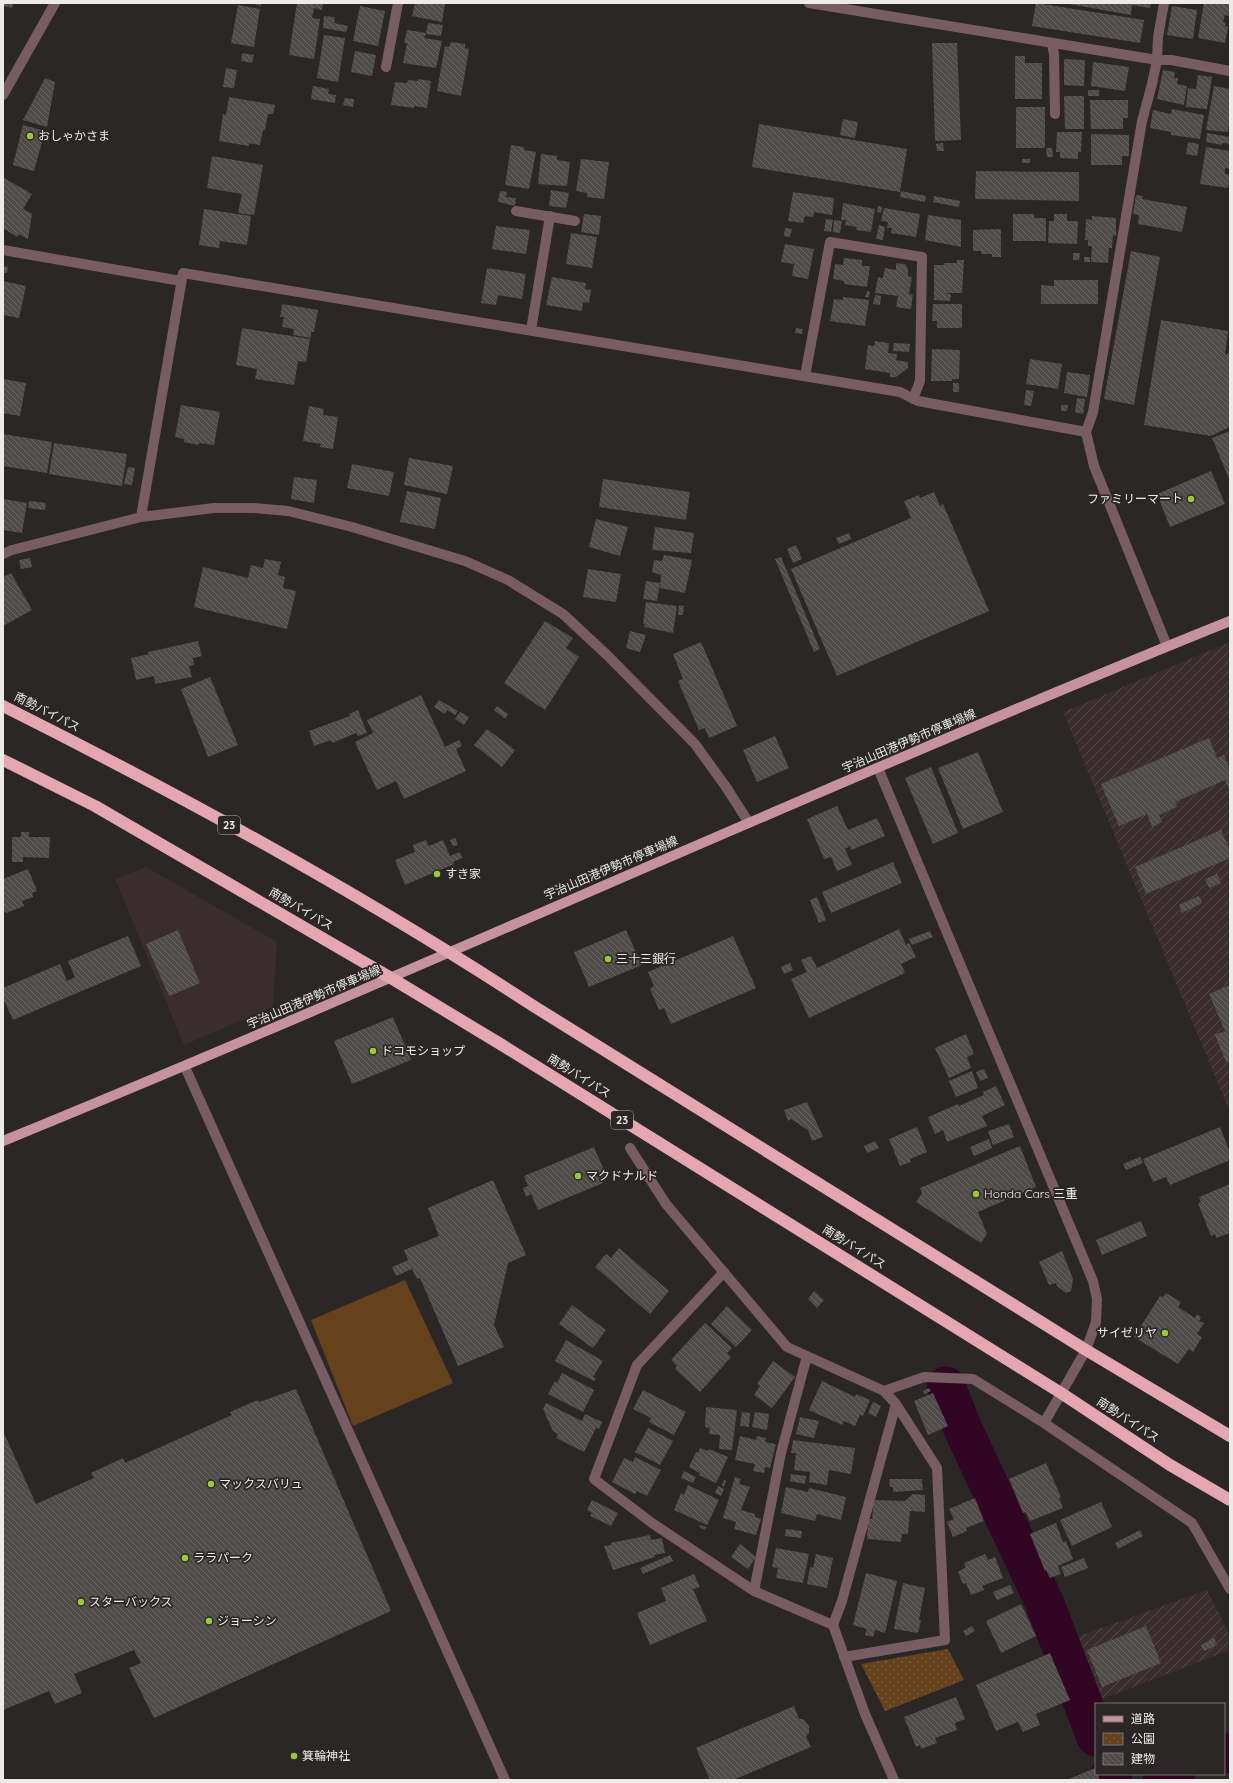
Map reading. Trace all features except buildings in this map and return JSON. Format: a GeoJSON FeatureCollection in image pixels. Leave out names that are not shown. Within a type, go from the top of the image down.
{"type":"FeatureCollection","features":[{"type":"Feature","properties":{"kind":"highway","name":"南勢バイパス"},"geometry":{"type":"LineString","coordinates":[[3,706],[94,751],[450,952],[556,1020],[1086,1350],[1230,1436]]}},
{"type":"Feature","properties":{"kind":"highway","name":"南勢バイパス"},"geometry":{"type":"LineString","coordinates":[[3,760],[95,806],[391,978],[502,1045],[1061,1392],[1170,1464],[1230,1500]]}},
{"type":"Feature","properties":{"kind":"main road","name":"宇治山田港伊勢市停車場線"},"geometry":{"type":"LineString","coordinates":[[3,1141],[184,1067],[749,823],[1167,646],[1230,621]]}},
{"type":"Feature","properties":{"kind":"street"},"geometry":{"type":"LineString","coordinates":[[3,95],[55,3]]}},
{"type":"Feature","properties":{"kind":"street"},"geometry":{"type":"LineString","coordinates":[[386,68],[398,3]]}},
{"type":"Feature","properties":{"kind":"street"},"geometry":{"type":"LineString","coordinates":[[809,3],[1052,44],[1157,60],[1171,60],[1230,71]]}},
{"type":"Feature","properties":{"kind":"street"},"geometry":{"type":"LineString","coordinates":[[1164,3],[1158,37],[1157,60],[1142,121],[1093,412],[1086,432],[1094,466],[1167,646]]}},
{"type":"Feature","properties":{"kind":"street"},"geometry":{"type":"LineString","coordinates":[[1052,44],[1054,54],[1055,114]]}},
{"type":"Feature","properties":{"kind":"street"},"geometry":{"type":"LineString","coordinates":[[516,211],[575,221]]}},
{"type":"Feature","properties":{"kind":"street"},"geometry":{"type":"LineString","coordinates":[[531,330],[550,216]]}},
{"type":"Feature","properties":{"kind":"street"},"geometry":{"type":"LineString","coordinates":[[805,376],[830,242],[922,257],[920,381],[913,399]]}},
{"type":"Feature","properties":{"kind":"street"},"geometry":{"type":"LineString","coordinates":[[3,250],[181,281]]}},
{"type":"Feature","properties":{"kind":"street"},"geometry":{"type":"LineString","coordinates":[[141,517],[183,273],[900,392],[918,401],[1086,432]]}},
{"type":"Feature","properties":{"kind":"street"},"geometry":{"type":"LineString","coordinates":[[3,554],[141,517],[214,508],[253,508],[288,511],[465,561],[508,580],[563,614],[607,655],[695,744],[726,787],[749,823]]}},
{"type":"Feature","properties":{"kind":"street"},"geometry":{"type":"LineString","coordinates":[[878,768],[1093,1281],[1097,1298],[1096,1322],[1086,1350],[1044,1423]]}},
{"type":"Feature","properties":{"kind":"street"},"geometry":{"type":"LineString","coordinates":[[184,1067],[505,1780]]}},
{"type":"Feature","properties":{"kind":"street"},"geometry":{"type":"LineString","coordinates":[[630,1148],[666,1204],[787,1347],[884,1391],[896,1404],[938,1468],[945,1640],[844,1657]]}},
{"type":"Feature","properties":{"kind":"street"},"geometry":{"type":"LineString","coordinates":[[724,1272],[637,1365],[594,1479],[652,1523],[754,1591],[833,1625]]}},
{"type":"Feature","properties":{"kind":"street"},"geometry":{"type":"LineString","coordinates":[[754,1591],[781,1453],[807,1356]]}},
{"type":"Feature","properties":{"kind":"street"},"geometry":{"type":"LineString","coordinates":[[884,1391],[924,1377],[973,1379],[1044,1423],[1192,1523],[1230,1589]]}},
{"type":"Feature","properties":{"kind":"street"},"geometry":{"type":"LineString","coordinates":[[894,1780],[865,1714],[833,1625],[842,1601],[896,1404]]}},
{"type":"Feature","properties":{"kind":"shaded area"},"geometry":{"type":"Polygon","coordinates":[[[1230,642],[1230,1112],[1063,712],[1230,642]]]}},
{"type":"Feature","properties":{"kind":"shaded area"},"geometry":{"type":"Polygon","coordinates":[[[146,867],[277,942],[273,1007],[184,1045],[115,879],[146,867]]]}},
{"type":"Feature","properties":{"kind":"shaded area"},"geometry":{"type":"Polygon","coordinates":[[[1207,1590],[1230,1636],[1230,1650],[1097,1701],[1071,1639],[1207,1590]]]}},
{"type":"Feature","properties":{"kind":"green space"},"geometry":{"type":"Polygon","coordinates":[[[405,1280],[453,1383],[353,1426],[311,1320],[405,1280]]]}},
{"type":"Feature","properties":{"kind":"green space"},"geometry":{"type":"Polygon","coordinates":[[[948,1649],[964,1680],[885,1711],[861,1664],[948,1649]]]}},
{"type":"Feature","properties":{"kind":"waterway"},"geometry":{"type":"LineString","coordinates":[[946,1386],[962,1427],[1045,1604],[1095,1734]]}},
{"type":"Feature","properties":{"kind":"waterway"},"geometry":{"type":"LineString","coordinates":[[1225,1754],[1230,1752]]}},
{"type":"Feature","properties":{"kind":"waterway"},"geometry":{"type":"LineString","coordinates":[[1110,1775],[1113,1780]]}},
{"type":"Feature","properties":{"kind":"waterway"},"geometry":{"type":"LineString","coordinates":[[1162,1780],[1174,1775]]}},
{"type":"Feature","properties":{"kind":"place","name":"おしゃかさま"},"geometry":{"type":"Point","coordinates":[30,136]}},
{"type":"Feature","properties":{"kind":"place","name":"ファミリーマート"},"geometry":{"type":"Point","coordinates":[1191,499]}},
{"type":"Feature","properties":{"kind":"place","name":"すき家"},"geometry":{"type":"Point","coordinates":[437,874]}},
{"type":"Feature","properties":{"kind":"place","name":"三十三銀行"},"geometry":{"type":"Point","coordinates":[608,959]}},
{"type":"Feature","properties":{"kind":"place","name":"ドコモショップ"},"geometry":{"type":"Point","coordinates":[373,1051]}},
{"type":"Feature","properties":{"kind":"place","name":"マクドナルド"},"geometry":{"type":"Point","coordinates":[578,1176]}},
{"type":"Feature","properties":{"kind":"place","name":"Honda Cars 三重"},"geometry":{"type":"Point","coordinates":[976,1194]}},
{"type":"Feature","properties":{"kind":"place","name":"サイゼリヤ"},"geometry":{"type":"Point","coordinates":[1165,1333]}},
{"type":"Feature","properties":{"kind":"place","name":"マックスバリュ"},"geometry":{"type":"Point","coordinates":[211,1484]}},
{"type":"Feature","properties":{"kind":"place","name":"ララパーク"},"geometry":{"type":"Point","coordinates":[185,1558]}},
{"type":"Feature","properties":{"kind":"place","name":"スターバックス"},"geometry":{"type":"Point","coordinates":[81,1602]}},
{"type":"Feature","properties":{"kind":"place","name":"ジョーシン"},"geometry":{"type":"Point","coordinates":[209,1621]}},
{"type":"Feature","properties":{"kind":"place","name":"箕輪神社"},"geometry":{"type":"Point","coordinates":[294,1756]}}]}
